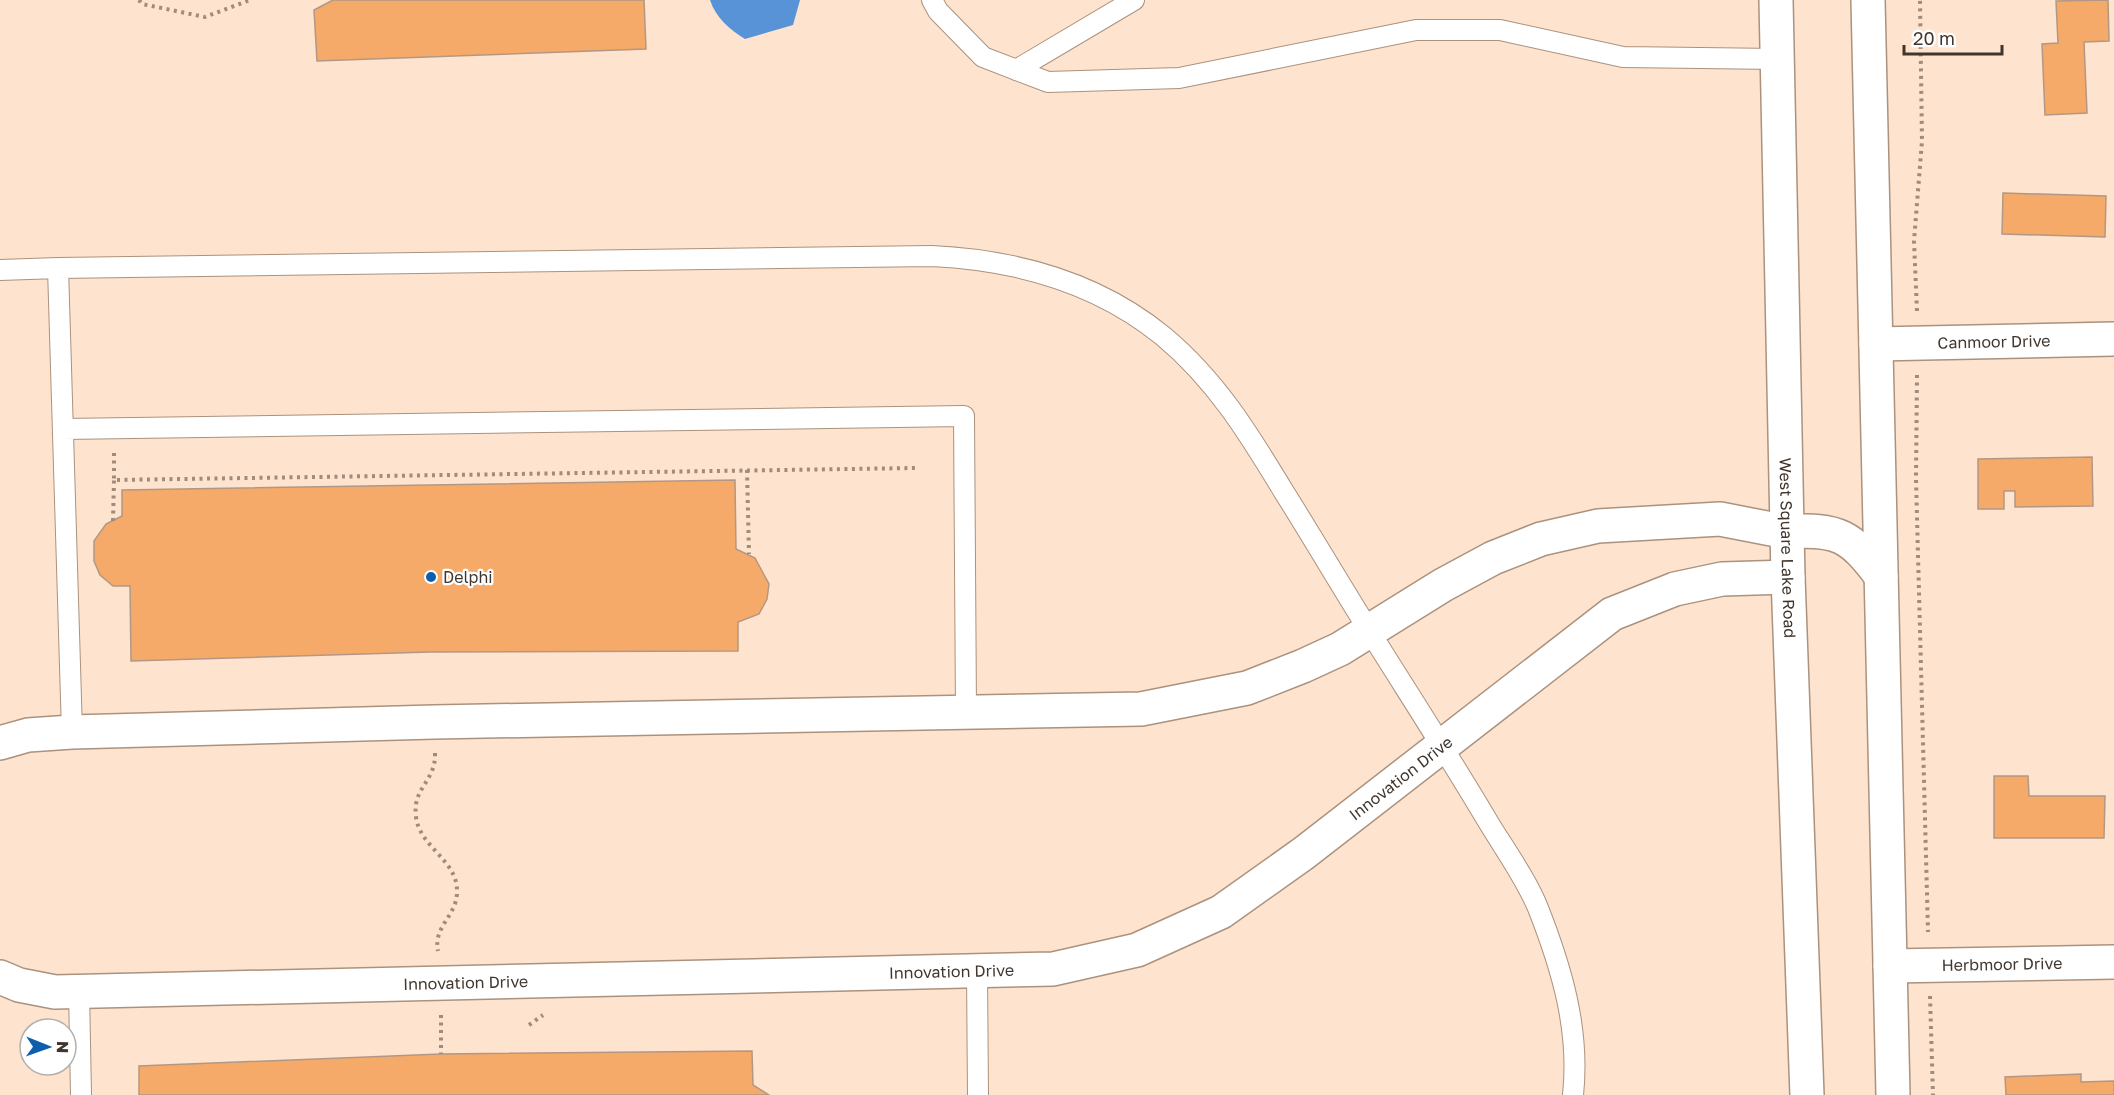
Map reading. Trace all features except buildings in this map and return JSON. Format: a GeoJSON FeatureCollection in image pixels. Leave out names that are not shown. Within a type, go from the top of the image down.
{"type":"FeatureCollection","features":[{"type":"Feature","properties":{"kind":"street","name":"West Square Lake Road"},"geometry":{"type":"LineString","coordinates":[[1776,0],[1788,577],[1807,1095]]}},
{"type":"Feature","properties":{"kind":"street"},"geometry":{"type":"LineString","coordinates":[[1868,0],[1893,1095]]}},
{"type":"Feature","properties":{"kind":"street","name":"Canmoor Drive"},"geometry":{"type":"LineString","coordinates":[[1876,344],[2114,339]]}},
{"type":"Feature","properties":{"kind":"street"},"geometry":{"type":"LineString","coordinates":[[0,743],[28,735],[72,732],[445,722],[1141,709],[1247,688],[1303,666],[1369,631],[1493,558],[1541,539],[1598,526],[1720,519],[1787,532],[1820,532],[1852,541],[1881,576]]}},
{"type":"Feature","properties":{"kind":"street","name":"Innovation Drive"},"geometry":{"type":"LineString","coordinates":[[0,977],[19,985],[55,992],[1053,969],[1137,950],[1221,912],[1304,853],[1612,614],[1675,589],[1722,579],[1788,577]]}},
{"type":"Feature","properties":{"kind":"street","name":"Herbmoor Drive"},"geometry":{"type":"LineString","coordinates":[[1890,966],[2114,962]]}},
{"type":"Feature","properties":{"kind":"lane"},"geometry":{"type":"LineString","coordinates":[[932,0],[938,11],[983,57],[1048,82],[1179,78],[1416,30],[1500,30],[1623,57],[1777,59]]}},
{"type":"Feature","properties":{"kind":"lane"},"geometry":{"type":"LineString","coordinates":[[1016,70],[1134,0]]}},
{"type":"Feature","properties":{"kind":"lane"},"geometry":{"type":"LineString","coordinates":[[0,270],[932,256],[975,258],[1017,266],[1065,281],[1104,298],[1161,335],[1193,363],[1242,421],[1369,631],[1443,745],[1537,906],[1570,1001],[1577,1062],[1573,1095]]}},
{"type":"Feature","properties":{"kind":"lane"},"geometry":{"type":"LineString","coordinates":[[58,268],[72,732]]}},
{"type":"Feature","properties":{"kind":"lane"},"geometry":{"type":"LineString","coordinates":[[63,429],[964,416],[966,712]]}},
{"type":"Feature","properties":{"kind":"lane"},"geometry":{"type":"LineString","coordinates":[[977,971],[978,1095]]}},
{"type":"Feature","properties":{"kind":"lane"},"geometry":{"type":"LineString","coordinates":[[79,991],[81,1095]]}},
{"type":"Feature","properties":{"kind":"path"},"geometry":{"type":"LineString","coordinates":[[139,0],[142,4],[205,17],[250,0]]}},
{"type":"Feature","properties":{"kind":"path"},"geometry":{"type":"LineString","coordinates":[[1917,310],[1914,241],[1922,141],[1920,0]]}},
{"type":"Feature","properties":{"kind":"path"},"geometry":{"type":"LineString","coordinates":[[1917,375],[1916,479],[1928,937]]}},
{"type":"Feature","properties":{"kind":"path"},"geometry":{"type":"LineString","coordinates":[[113,521],[114,428]]}},
{"type":"Feature","properties":{"kind":"path"},"geometry":{"type":"LineString","coordinates":[[114,480],[915,468]]}},
{"type":"Feature","properties":{"kind":"path"},"geometry":{"type":"LineString","coordinates":[[747,470],[748,554]]}},
{"type":"Feature","properties":{"kind":"path"},"geometry":{"type":"LineString","coordinates":[[435,748],[435,768],[416,802],[420,834],[456,875],[458,894],[453,912],[442,923],[438,934],[440,961]]}},
{"type":"Feature","properties":{"kind":"path"},"geometry":{"type":"LineString","coordinates":[[1930,999],[1933,1095]]}},
{"type":"Feature","properties":{"kind":"path"},"geometry":{"type":"LineString","coordinates":[[441,1004],[441,1054]]}},
{"type":"Feature","properties":{"kind":"water"},"geometry":{"type":"Polygon","coordinates":[[[710,0],[800,0],[793,25],[745,39],[724,22],[710,0]]]}},
{"type":"Feature","properties":{"kind":"place","name":"Delphi"},"geometry":{"type":"Point","coordinates":[431,577]}}]}
